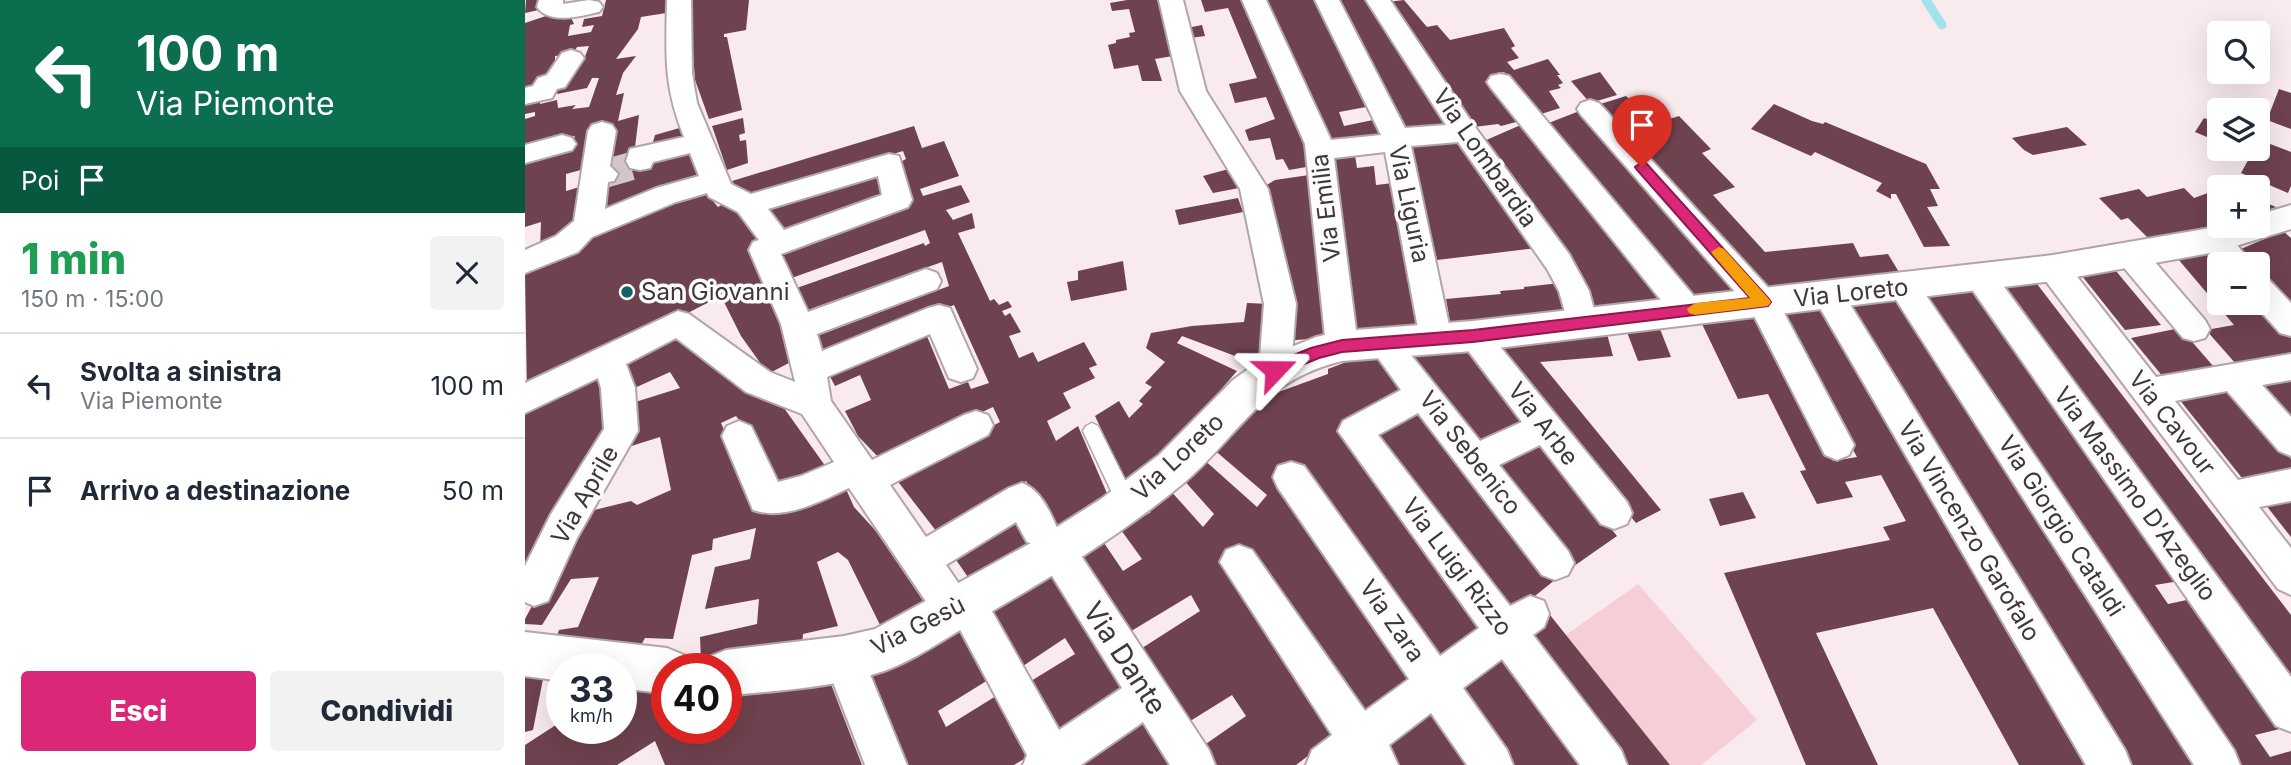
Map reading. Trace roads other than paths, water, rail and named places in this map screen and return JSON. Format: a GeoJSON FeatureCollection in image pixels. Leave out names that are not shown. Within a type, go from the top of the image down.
{"type":"FeatureCollection","features":[{"type":"Feature","properties":{"kind":"street"},"geometry":{"type":"LineString","coordinates":[[551,0],[549,7],[561,11],[591,7]]}},
{"type":"Feature","properties":{"kind":"street"},"geometry":{"type":"LineString","coordinates":[[1171,0],[1171,13],[1193,91],[1254,190],[1280,304],[1275,370]]}},
{"type":"Feature","properties":{"kind":"street","name":"Via Emilia"},"geometry":{"type":"LineString","coordinates":[[1254,0],[1320,150],[1342,346]]}},
{"type":"Feature","properties":{"kind":"street","name":"Via Liguria"},"geometry":{"type":"LineString","coordinates":[[1327,0],[1397,140],[1436,339]]}},
{"type":"Feature","properties":{"kind":"street","name":"Via Lombardia"},"geometry":{"type":"LineString","coordinates":[[1378,0],[1465,133],[1558,262],[1574,291],[1581,321]]}},
{"type":"Feature","properties":{"kind":"street"},"geometry":{"type":"LineString","coordinates":[[678,1],[679,72],[684,103],[714,181],[719,190],[748,205],[778,243]]}},
{"type":"Feature","properties":{"kind":"street"},"geometry":{"type":"LineString","coordinates":[[525,96],[544,92],[547,84],[556,81],[571,58]]}},
{"type":"Feature","properties":{"kind":"street"},"geometry":{"type":"LineString","coordinates":[[1500,82],[1686,310]]}},
{"type":"Feature","properties":{"kind":"street"},"geometry":{"type":"LineString","coordinates":[[1590,109],[1763,302],[1837,446]]}},
{"type":"Feature","properties":{"kind":"street"},"geometry":{"type":"LineString","coordinates":[[588,228],[600,175],[602,131]]}},
{"type":"Feature","properties":{"kind":"street"},"geometry":{"type":"LineString","coordinates":[[1320,150],[1465,133]]}},
{"type":"Feature","properties":{"kind":"street"},"geometry":{"type":"LineString","coordinates":[[640,161],[640,156],[699,142]]}},
{"type":"Feature","properties":{"kind":"street"},"geometry":{"type":"LineString","coordinates":[[525,154],[562,144]]}},
{"type":"Feature","properties":{"kind":"street"},"geometry":{"type":"LineString","coordinates":[[748,205],[890,163],[898,200],[764,250],[800,327],[812,369],[814,404],[920,560],[960,606],[1050,763],[1149,694]]}},
{"type":"Feature","properties":{"kind":"street"},"geometry":{"type":"LineString","coordinates":[[525,262],[567,244],[588,228],[666,195],[714,181]]}},
{"type":"Feature","properties":{"kind":"street","name":"Via Loreto"},"geometry":{"type":"LineString","coordinates":[[2227,252],[2288,222]]}},
{"type":"Feature","properties":{"kind":"street","name":"Via Loreto"},"geometry":{"type":"LineString","coordinates":[[1048,540],[1127,504],[1173,467],[1247,391],[1275,370],[1316,352],[1342,346],[1473,336],[1581,321],[1829,296],[2053,268],[2131,255],[2207,253]]}},
{"type":"Feature","properties":{"kind":"street"},"geometry":{"type":"LineString","coordinates":[[2131,255],[2194,329]]}},
{"type":"Feature","properties":{"kind":"street","name":"Via Cavour"},"geometry":{"type":"LineString","coordinates":[[2053,268],[2291,577]]}},
{"type":"Feature","properties":{"kind":"street","name":"Via Massimo D'Azeglio"},"geometry":{"type":"LineString","coordinates":[[1980,277],[2291,711]]}},
{"type":"Feature","properties":{"kind":"street"},"geometry":{"type":"LineString","coordinates":[[800,327],[926,281]]}},
{"type":"Feature","properties":{"kind":"street","name":"Via Giorgio Cataldi"},"geometry":{"type":"LineString","coordinates":[[1904,287],[2219,765]]}},
{"type":"Feature","properties":{"kind":"street","name":"Via Vincenzo Garofalo"},"geometry":{"type":"LineString","coordinates":[[1829,296],[2110,765]]}},
{"type":"Feature","properties":{"kind":"street"},"geometry":{"type":"LineString","coordinates":[[2270,301],[2291,324]]}},
{"type":"Feature","properties":{"kind":"street"},"geometry":{"type":"LineString","coordinates":[[812,369],[939,317],[961,369]]}},
{"type":"Feature","properties":{"kind":"street"},"geometry":{"type":"LineString","coordinates":[[525,399],[678,323],[758,382],[814,404]]}},
{"type":"Feature","properties":{"kind":"street","name":"Via Arbe"},"geometry":{"type":"LineString","coordinates":[[1473,336],[1614,513]]}},
{"type":"Feature","properties":{"kind":"street","name":"Via Sebenico"},"geometry":{"type":"LineString","coordinates":[[1384,344],[1555,563]]}},
{"type":"Feature","properties":{"kind":"street","name":"Via Aprile"},"geometry":{"type":"LineString","coordinates":[[534,588],[564,526],[621,431],[618,388],[608,359]]}},
{"type":"Feature","properties":{"kind":"street"},"geometry":{"type":"LineString","coordinates":[[2148,392],[2291,367]]}},
{"type":"Feature","properties":{"kind":"street"},"geometry":{"type":"LineString","coordinates":[[2234,376],[2291,442]]}},
{"type":"Feature","properties":{"kind":"street","name":"Via Luigi Rizzo"},"geometry":{"type":"LineString","coordinates":[[1423,394],[1355,431],[1518,623],[1607,765]]}},
{"type":"Feature","properties":{"kind":"street"},"geometry":{"type":"LineString","coordinates":[[739,436],[766,499],[783,498],[860,475],[976,425]]}},
{"type":"Feature","properties":{"kind":"street"},"geometry":{"type":"LineString","coordinates":[[1475,460],[1545,427]]}},
{"type":"Feature","properties":{"kind":"street","name":"Via Zara"},"geometry":{"type":"LineString","coordinates":[[1291,477],[1492,765]]}},
{"type":"Feature","properties":{"kind":"street"},"geometry":{"type":"LineString","coordinates":[[2230,498],[2291,485]]}},
{"type":"Feature","properties":{"kind":"street","name":"Via Dante"},"geometry":{"type":"LineString","coordinates":[[920,560],[1022,499],[1194,765]]}},
{"type":"Feature","properties":{"kind":"street","name":"Via Gesù"},"geometry":{"type":"LineString","coordinates":[[742,671],[844,659],[883,649],[960,606],[1048,540]]}},
{"type":"Feature","properties":{"kind":"street"},"geometry":{"type":"LineString","coordinates":[[1238,562],[1368,753]]}},
{"type":"Feature","properties":{"kind":"street"},"geometry":{"type":"LineString","coordinates":[[1327,765],[1368,753],[1436,684],[1518,623]]}},
{"type":"Feature","properties":{"kind":"street"},"geometry":{"type":"LineString","coordinates":[[525,654],[651,669]]}},
{"type":"Feature","properties":{"kind":"street"},"geometry":{"type":"LineString","coordinates":[[844,659],[886,765]]}},
{"type":"Feature","properties":{"kind":"lane"},"geometry":{"type":"LineString","coordinates":[[1092,431],[1127,504]]}},
{"type":"Feature","properties":{"kind":"waterway"},"geometry":{"type":"LineString","coordinates":[[1926,0],[1942,25]]}},
{"type":"Feature","properties":{"kind":"tunnel"},"geometry":{"type":"LineString","coordinates":[[604,174],[639,164],[640,161]]}},
{"type":"Feature","properties":{"kind":"place","name":"San Giovanni"},"geometry":{"type":"Point","coordinates":[627,292]}}]}
